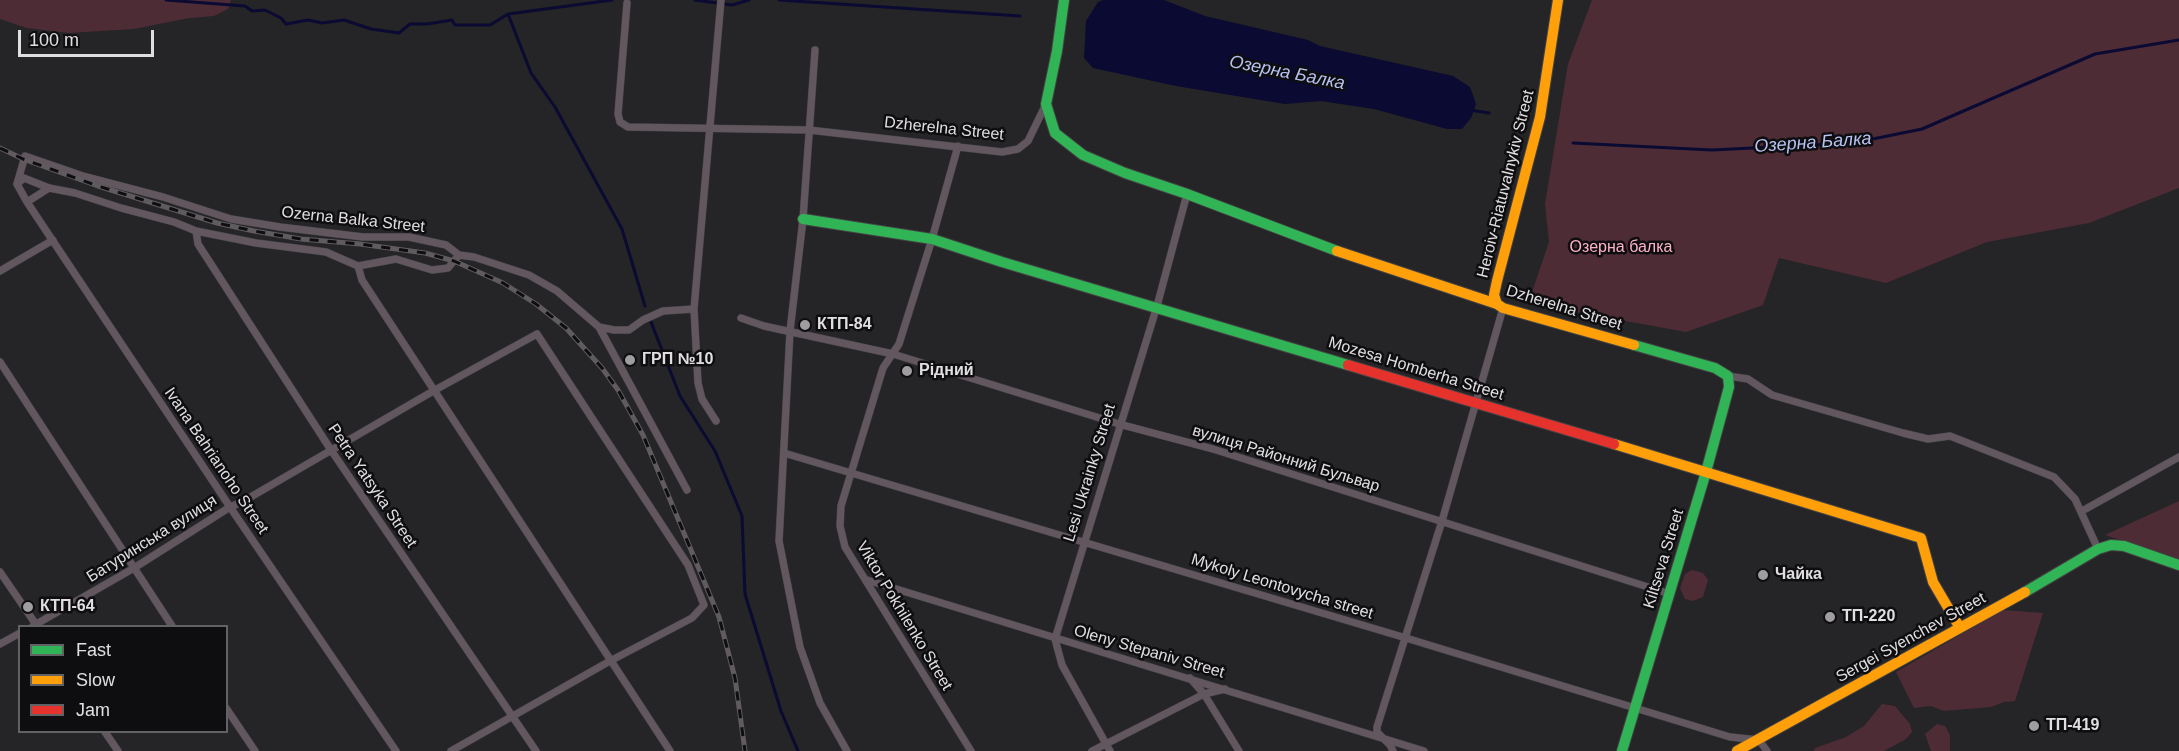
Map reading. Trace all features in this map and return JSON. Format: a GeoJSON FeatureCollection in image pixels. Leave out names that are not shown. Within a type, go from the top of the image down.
{"type":"FeatureCollection","features":[{"type":"Feature","properties":{"kind":"street"},"geometry":{"type":"LineString","coordinates":[[716,421],[702,399],[698,382],[694,309],[721,0]]}},
{"type":"Feature","properties":{"kind":"street"},"geometry":{"type":"LineString","coordinates":[[1046,104],[1057,51],[1064,0]]}},
{"type":"Feature","properties":{"kind":"street","name":"Heroiv-Riatuvalnykiv Street"},"geometry":{"type":"LineString","coordinates":[[1500,306],[1494,296],[1540,117],[1558,0]]}},
{"type":"Feature","properties":{"kind":"street","name":"Dzherelna Street"},"geometry":{"type":"LineString","coordinates":[[627,3],[618,114],[620,122],[628,128],[809,130],[1002,152],[1018,150],[1028,141],[1046,104]]}},
{"type":"Feature","properties":{"kind":"street"},"geometry":{"type":"LineString","coordinates":[[815,50],[803,219],[790,331],[779,541],[800,647],[820,703],[847,751]]}},
{"type":"Feature","properties":{"kind":"street","name":"Dzherelna Street"},"geometry":{"type":"LineString","coordinates":[[1046,104],[1055,133],[1083,155],[1125,173],[1187,194],[1319,245],[1500,306],[1715,368],[1728,376],[1748,379],[1772,395],[1928,439],[1950,436],[2054,477],[2075,499],[2098,549]]}},
{"type":"Feature","properties":{"kind":"street","name":"Viktor Pokhilenko Street"},"geometry":{"type":"LineString","coordinates":[[958,146],[899,344],[883,368],[841,506],[840,526],[845,548],[867,580],[971,751]]}},
{"type":"Feature","properties":{"kind":"street","name":"Ozerna Balka Street"},"geometry":{"type":"LineString","coordinates":[[17,184],[25,156],[83,176],[163,197],[231,219],[363,237],[409,237],[446,245],[459,255],[474,257],[529,275],[557,291],[599,327]]}},
{"type":"Feature","properties":{"kind":"street"},"geometry":{"type":"LineString","coordinates":[[17,184],[24,178],[49,188],[75,193],[174,222],[196,231],[256,243],[326,252],[358,266],[396,259],[432,270],[448,268],[459,255]]}},
{"type":"Feature","properties":{"kind":"street","name":"Ivana Bahrianoho Street"},"geometry":{"type":"LineString","coordinates":[[17,184],[230,507],[396,751]]}},
{"type":"Feature","properties":{"kind":"street"},"geometry":{"type":"LineString","coordinates":[[27,202],[49,188]]}},
{"type":"Feature","properties":{"kind":"street","name":"Lesi Ukrainky Street"},"geometry":{"type":"LineString","coordinates":[[1054,639],[1157,306],[1187,194]]}},
{"type":"Feature","properties":{"kind":"street","name":"Mozesa Homberha Street"},"geometry":{"type":"LineString","coordinates":[[803,219],[932,239],[1921,538],[1933,582],[1960,628]]}},
{"type":"Feature","properties":{"kind":"street","name":"Petra Yatsyka Street"},"geometry":{"type":"LineString","coordinates":[[196,231],[198,244],[332,450],[536,751]]}},
{"type":"Feature","properties":{"kind":"street"},"geometry":{"type":"LineString","coordinates":[[0,271],[53,240]]}},
{"type":"Feature","properties":{"kind":"street"},"geometry":{"type":"LineString","coordinates":[[358,266],[362,280],[670,751]]}},
{"type":"Feature","properties":{"kind":"street"},"geometry":{"type":"LineString","coordinates":[[1393,751],[1377,732],[1377,727],[1442,521],[1476,402],[1500,306]]}},
{"type":"Feature","properties":{"kind":"street"},"geometry":{"type":"LineString","coordinates":[[599,327],[629,330],[643,320],[663,311],[694,309]]}},
{"type":"Feature","properties":{"kind":"street"},"geometry":{"type":"LineString","coordinates":[[741,318],[764,326],[893,354]]}},
{"type":"Feature","properties":{"kind":"street"},"geometry":{"type":"LineString","coordinates":[[599,327],[687,490]]}},
{"type":"Feature","properties":{"kind":"street","name":"Батуринська вулиця"},"geometry":{"type":"LineString","coordinates":[[37,625],[134,568],[230,507],[537,334],[688,565],[704,605],[692,618],[610,661]]}},
{"type":"Feature","properties":{"kind":"street","name":"вулиця Районний Бульвар"},"geometry":{"type":"LineString","coordinates":[[893,354],[1119,424],[1213,449],[1670,594]]}},
{"type":"Feature","properties":{"kind":"street"},"geometry":{"type":"LineString","coordinates":[[0,362],[171,625]]}},
{"type":"Feature","properties":{"kind":"street","name":"Kiltseva Street"},"geometry":{"type":"LineString","coordinates":[[1622,751],[1706,472],[1729,387],[1728,376]]}},
{"type":"Feature","properties":{"kind":"street","name":"Mykoly Leontovycha street"},"geometry":{"type":"LineString","coordinates":[[784,453],[1730,737],[1759,740]]}},
{"type":"Feature","properties":{"kind":"street"},"geometry":{"type":"LineString","coordinates":[[2082,512],[2179,457]]}},
{"type":"Feature","properties":{"kind":"street"},"geometry":{"type":"LineString","coordinates":[[2098,549],[2111,545],[2124,546],[2179,564]]}},
{"type":"Feature","properties":{"kind":"street","name":"Sergei Syenchev Street"},"geometry":{"type":"LineString","coordinates":[[1737,751],[2098,549]]}},
{"type":"Feature","properties":{"kind":"street"},"geometry":{"type":"LineString","coordinates":[[0,572],[34,625]]}},
{"type":"Feature","properties":{"kind":"street","name":"Oleny Stepaniv Street"},"geometry":{"type":"LineString","coordinates":[[867,580],[1424,751]]}},
{"type":"Feature","properties":{"kind":"street"},"geometry":{"type":"LineString","coordinates":[[0,644],[18,634]]}},
{"type":"Feature","properties":{"kind":"street"},"geometry":{"type":"LineString","coordinates":[[1054,639],[1062,665],[1110,751]]}},
{"type":"Feature","properties":{"kind":"street"},"geometry":{"type":"LineString","coordinates":[[451,751],[610,661]]}},
{"type":"Feature","properties":{"kind":"street"},"geometry":{"type":"LineString","coordinates":[[1190,678],[1204,694],[1239,751]]}},
{"type":"Feature","properties":{"kind":"street"},"geometry":{"type":"LineString","coordinates":[[1092,751],[1204,694],[1225,689]]}},
{"type":"Feature","properties":{"kind":"street"},"geometry":{"type":"LineString","coordinates":[[228,711],[255,751]]}},
{"type":"Feature","properties":{"kind":"street"},"geometry":{"type":"LineString","coordinates":[[106,733],[118,751]]}},
{"type":"Feature","properties":{"kind":"street"},"geometry":{"type":"LineString","coordinates":[[1759,740],[1767,751]]}},
{"type":"Feature","properties":{"kind":"green space"},"geometry":{"type":"Polygon","coordinates":[[[0,0],[231,0],[228,9],[214,16],[189,18],[134,29],[69,33],[27,28],[0,19],[0,0]]]}},
{"type":"Feature","properties":{"kind":"green space","name":"Озерна балка"},"geometry":{"type":"Polygon","coordinates":[[[1592,0],[2179,0],[2179,188],[2089,223],[1987,242],[1886,283],[1779,258],[1763,305],[1686,332],[1576,312],[1532,292],[1549,242],[1545,204],[1568,64],[1592,0]]]}},
{"type":"Feature","properties":{"kind":"green space"},"geometry":{"type":"Polygon","coordinates":[[[2179,501],[2179,559],[2105,535],[2179,501]]]}},
{"type":"Feature","properties":{"kind":"green space"},"geometry":{"type":"Polygon","coordinates":[[[1692,570],[1703,573],[1708,580],[1703,597],[1693,601],[1685,599],[1680,588],[1685,574],[1692,570]]]}},
{"type":"Feature","properties":{"kind":"green space"},"geometry":{"type":"Polygon","coordinates":[[[2003,610],[2043,613],[2015,701],[1991,707],[1944,711],[1931,706],[1914,708],[1896,672],[2003,610]]]}},
{"type":"Feature","properties":{"kind":"green space"},"geometry":{"type":"Polygon","coordinates":[[[1882,704],[1895,706],[1910,724],[1912,732],[1906,739],[1884,751],[1814,751],[1815,748],[1846,737],[1864,726],[1882,704]]]}},
{"type":"Feature","properties":{"kind":"green space"},"geometry":{"type":"Polygon","coordinates":[[[1937,724],[1945,726],[1950,735],[1950,751],[1931,751],[1925,734],[1937,724]]]}},
{"type":"Feature","properties":{"kind":"water"},"geometry":{"type":"Polygon","coordinates":[[[1103,0],[1164,0],[1205,16],[1308,40],[1320,46],[1453,76],[1470,87],[1476,104],[1471,118],[1462,129],[1447,129],[1374,109],[1321,101],[1285,104],[1176,86],[1093,68],[1084,58],[1086,21],[1098,2],[1103,0]]]}},
{"type":"Feature","properties":{"kind":"waterway","name":"Озерна Балка"},"geometry":{"type":"LineString","coordinates":[[166,0],[245,6],[252,11],[265,10],[281,18],[286,24],[308,20],[322,23],[344,20],[371,29],[399,33],[410,24],[452,20],[455,25],[490,25],[508,14],[612,0]]}},
{"type":"Feature","properties":{"kind":"waterway","name":"Озерна Балка"},"geometry":{"type":"LineString","coordinates":[[695,0],[732,5],[749,0]]}},
{"type":"Feature","properties":{"kind":"waterway","name":"Озерна Балка"},"geometry":{"type":"LineString","coordinates":[[779,0],[1020,16]]}},
{"type":"Feature","properties":{"kind":"waterway"},"geometry":{"type":"LineString","coordinates":[[508,14],[531,73],[555,107],[622,229],[645,306]]}},
{"type":"Feature","properties":{"kind":"waterway","name":"Озерна Балка"},"geometry":{"type":"LineString","coordinates":[[1573,143],[1712,150],[1853,143],[1922,129],[2095,54],[2179,40]]}},
{"type":"Feature","properties":{"kind":"waterway","name":"Озерна Балка"},"geometry":{"type":"LineString","coordinates":[[1470,110],[1489,113]]}},
{"type":"Feature","properties":{"kind":"waterway"},"geometry":{"type":"LineString","coordinates":[[651,322],[680,396],[715,451],[742,516],[745,594],[781,711],[798,751]]}},
{"type":"Feature","properties":{"kind":"railway"},"geometry":{"type":"LineString","coordinates":[[0,148],[23,159],[98,186],[217,223],[301,239],[425,253],[454,261],[503,283],[536,304],[566,328],[602,368],[618,390],[643,435],[719,617],[735,678],[745,751]]}},
{"type":"Feature","properties":{"kind":"traffic: fast"},"geometry":{"type":"LineString","coordinates":[[1064,0],[1057,51],[1046,104],[1055,133],[1083,155],[1125,173],[1337,251]]}},
{"type":"Feature","properties":{"kind":"traffic: fast"},"geometry":{"type":"LineString","coordinates":[[803,219],[932,239],[1348,365]]}},
{"type":"Feature","properties":{"kind":"traffic: fast"},"geometry":{"type":"LineString","coordinates":[[1622,751],[1706,472],[1729,387],[1728,376],[1715,368],[1634,345]]}},
{"type":"Feature","properties":{"kind":"traffic: fast"},"geometry":{"type":"LineString","coordinates":[[2025,592],[2098,549],[2111,545],[2124,546],[2179,565]]}},
{"type":"Feature","properties":{"kind":"traffic: slow"},"geometry":{"type":"LineString","coordinates":[[1497,304],[1494,295],[1497,281],[1540,117],[1558,0]]}},
{"type":"Feature","properties":{"kind":"traffic: slow"},"geometry":{"type":"LineString","coordinates":[[1337,251],[1497,304],[1503,308],[1634,345]]}},
{"type":"Feature","properties":{"kind":"traffic: slow"},"geometry":{"type":"LineString","coordinates":[[1614,444],[1921,538],[1933,582],[1960,628]]}},
{"type":"Feature","properties":{"kind":"traffic: slow"},"geometry":{"type":"LineString","coordinates":[[1737,751],[2025,592]]}},
{"type":"Feature","properties":{"kind":"traffic: jam"},"geometry":{"type":"LineString","coordinates":[[1348,365],[1614,444]]}},
{"type":"Feature","properties":{"kind":"place","name":"КТП-84"},"geometry":{"type":"Point","coordinates":[805,325]}},
{"type":"Feature","properties":{"kind":"place","name":"ГРП №10"},"geometry":{"type":"Point","coordinates":[630,360]}},
{"type":"Feature","properties":{"kind":"place","name":"Рідний"},"geometry":{"type":"Point","coordinates":[907,371]}},
{"type":"Feature","properties":{"kind":"place","name":"Чайка"},"geometry":{"type":"Point","coordinates":[1763,575]}},
{"type":"Feature","properties":{"kind":"place","name":"КТП-64"},"geometry":{"type":"Point","coordinates":[28,607]}},
{"type":"Feature","properties":{"kind":"place","name":"ТП-220"},"geometry":{"type":"Point","coordinates":[1830,617]}},
{"type":"Feature","properties":{"kind":"place","name":"ТП-419"},"geometry":{"type":"Point","coordinates":[2034,726]}}]}
